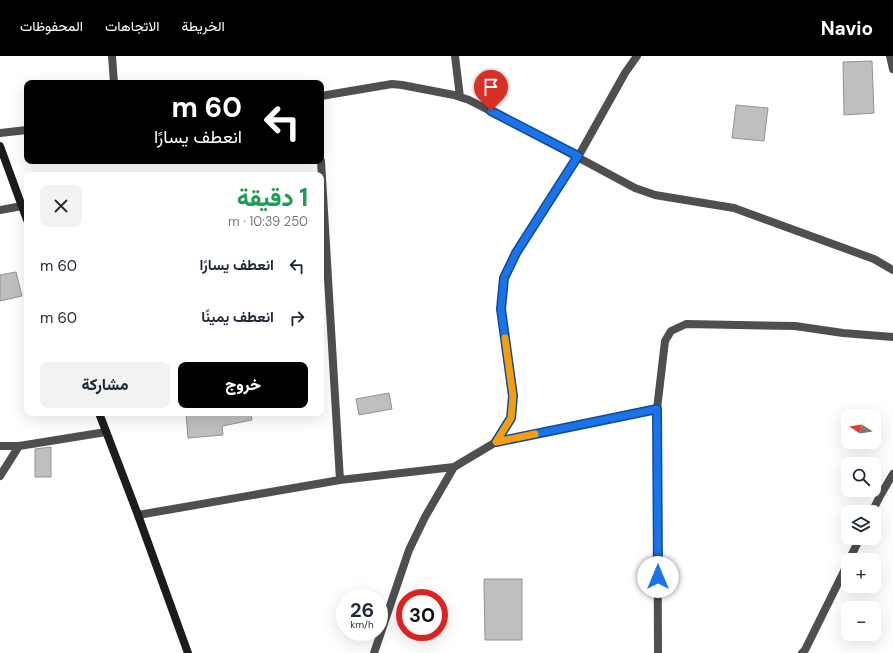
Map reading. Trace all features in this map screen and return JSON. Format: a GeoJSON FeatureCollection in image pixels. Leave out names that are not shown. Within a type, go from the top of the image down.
{"type":"FeatureCollection","features":[{"type":"Feature","properties":{"kind":"street"},"geometry":{"type":"LineString","coordinates":[[112,56],[114,80]]}},
{"type":"Feature","properties":{"kind":"street"},"geometry":{"type":"LineString","coordinates":[[455,56],[460,97]]}},
{"type":"Feature","properties":{"kind":"street"},"geometry":{"type":"LineString","coordinates":[[496,442],[511,418],[513,396],[501,309],[504,278],[516,253],[578,156],[625,73],[637,56]]}},
{"type":"Feature","properties":{"kind":"street"},"geometry":{"type":"LineString","coordinates":[[890,56],[893,68]]}},
{"type":"Feature","properties":{"kind":"street"},"geometry":{"type":"LineString","coordinates":[[324,95],[392,84],[460,97],[469,100],[578,156],[644,192],[734,208],[874,259],[893,270]]}},
{"type":"Feature","properties":{"kind":"street"},"geometry":{"type":"LineString","coordinates":[[0,132],[24,130]]}},
{"type":"Feature","properties":{"kind":"street"},"geometry":{"type":"LineString","coordinates":[[0,146],[24,212]]}},
{"type":"Feature","properties":{"kind":"street"},"geometry":{"type":"LineString","coordinates":[[0,210],[22,206]]}},
{"type":"Feature","properties":{"kind":"street"},"geometry":{"type":"LineString","coordinates":[[324,211],[340,480]]}},
{"type":"Feature","properties":{"kind":"street"},"geometry":{"type":"LineString","coordinates":[[658,653],[657,409],[664,340],[671,331],[686,324],[795,326],[893,337]]}},
{"type":"Feature","properties":{"kind":"street"},"geometry":{"type":"LineString","coordinates":[[138,515],[340,480],[454,467],[496,442],[657,409]]}},
{"type":"Feature","properties":{"kind":"street"},"geometry":{"type":"LineString","coordinates":[[100,416],[188,653]]}},
{"type":"Feature","properties":{"kind":"street"},"geometry":{"type":"LineString","coordinates":[[0,446],[19,446],[106,432]]}},
{"type":"Feature","properties":{"kind":"street"},"geometry":{"type":"LineString","coordinates":[[0,476],[19,446]]}},
{"type":"Feature","properties":{"kind":"street"},"geometry":{"type":"LineString","coordinates":[[374,653],[409,550],[425,517],[454,467]]}},
{"type":"Feature","properties":{"kind":"street"},"geometry":{"type":"LineString","coordinates":[[876,505],[893,474]]}},
{"type":"Feature","properties":{"kind":"street"},"geometry":{"type":"LineString","coordinates":[[802,653],[805,650],[841,577]]}},
{"type":"Feature","properties":{"kind":"building"},"geometry":{"type":"Polygon","coordinates":[[[872,61],[874,113],[844,115],[843,62],[872,61]]]}},
{"type":"Feature","properties":{"kind":"building"},"geometry":{"type":"Polygon","coordinates":[[[736,105],[768,108],[764,141],[732,138],[736,105]]]}},
{"type":"Feature","properties":{"kind":"building"},"geometry":{"type":"Polygon","coordinates":[[[16,272],[22,296],[0,301],[0,275],[16,272]]]}},
{"type":"Feature","properties":{"kind":"building"},"geometry":{"type":"Polygon","coordinates":[[[389,393],[392,409],[359,415],[356,399],[389,393]]]}},
{"type":"Feature","properties":{"kind":"building"},"geometry":{"type":"Polygon","coordinates":[[[186,416],[251,416],[252,420],[222,426],[223,435],[188,438],[186,416]]]}},
{"type":"Feature","properties":{"kind":"building"},"geometry":{"type":"Polygon","coordinates":[[[51,447],[51,477],[35,477],[35,449],[51,447]]]}},
{"type":"Feature","properties":{"kind":"building"},"geometry":{"type":"Polygon","coordinates":[[[484,579],[522,579],[522,640],[485,640],[484,579]]]}},
{"type":"Feature","properties":{"kind":"slow traffic"},"geometry":{"type":"LineString","coordinates":[[505,338],[513,396],[511,418],[496,442],[535,434]]}},
{"type":"Feature","properties":{"kind":"route"},"geometry":{"type":"LineString","coordinates":[[491,111],[578,156],[516,253],[504,278],[501,309],[513,396],[511,418],[496,442],[657,409],[658,577]]}}]}
